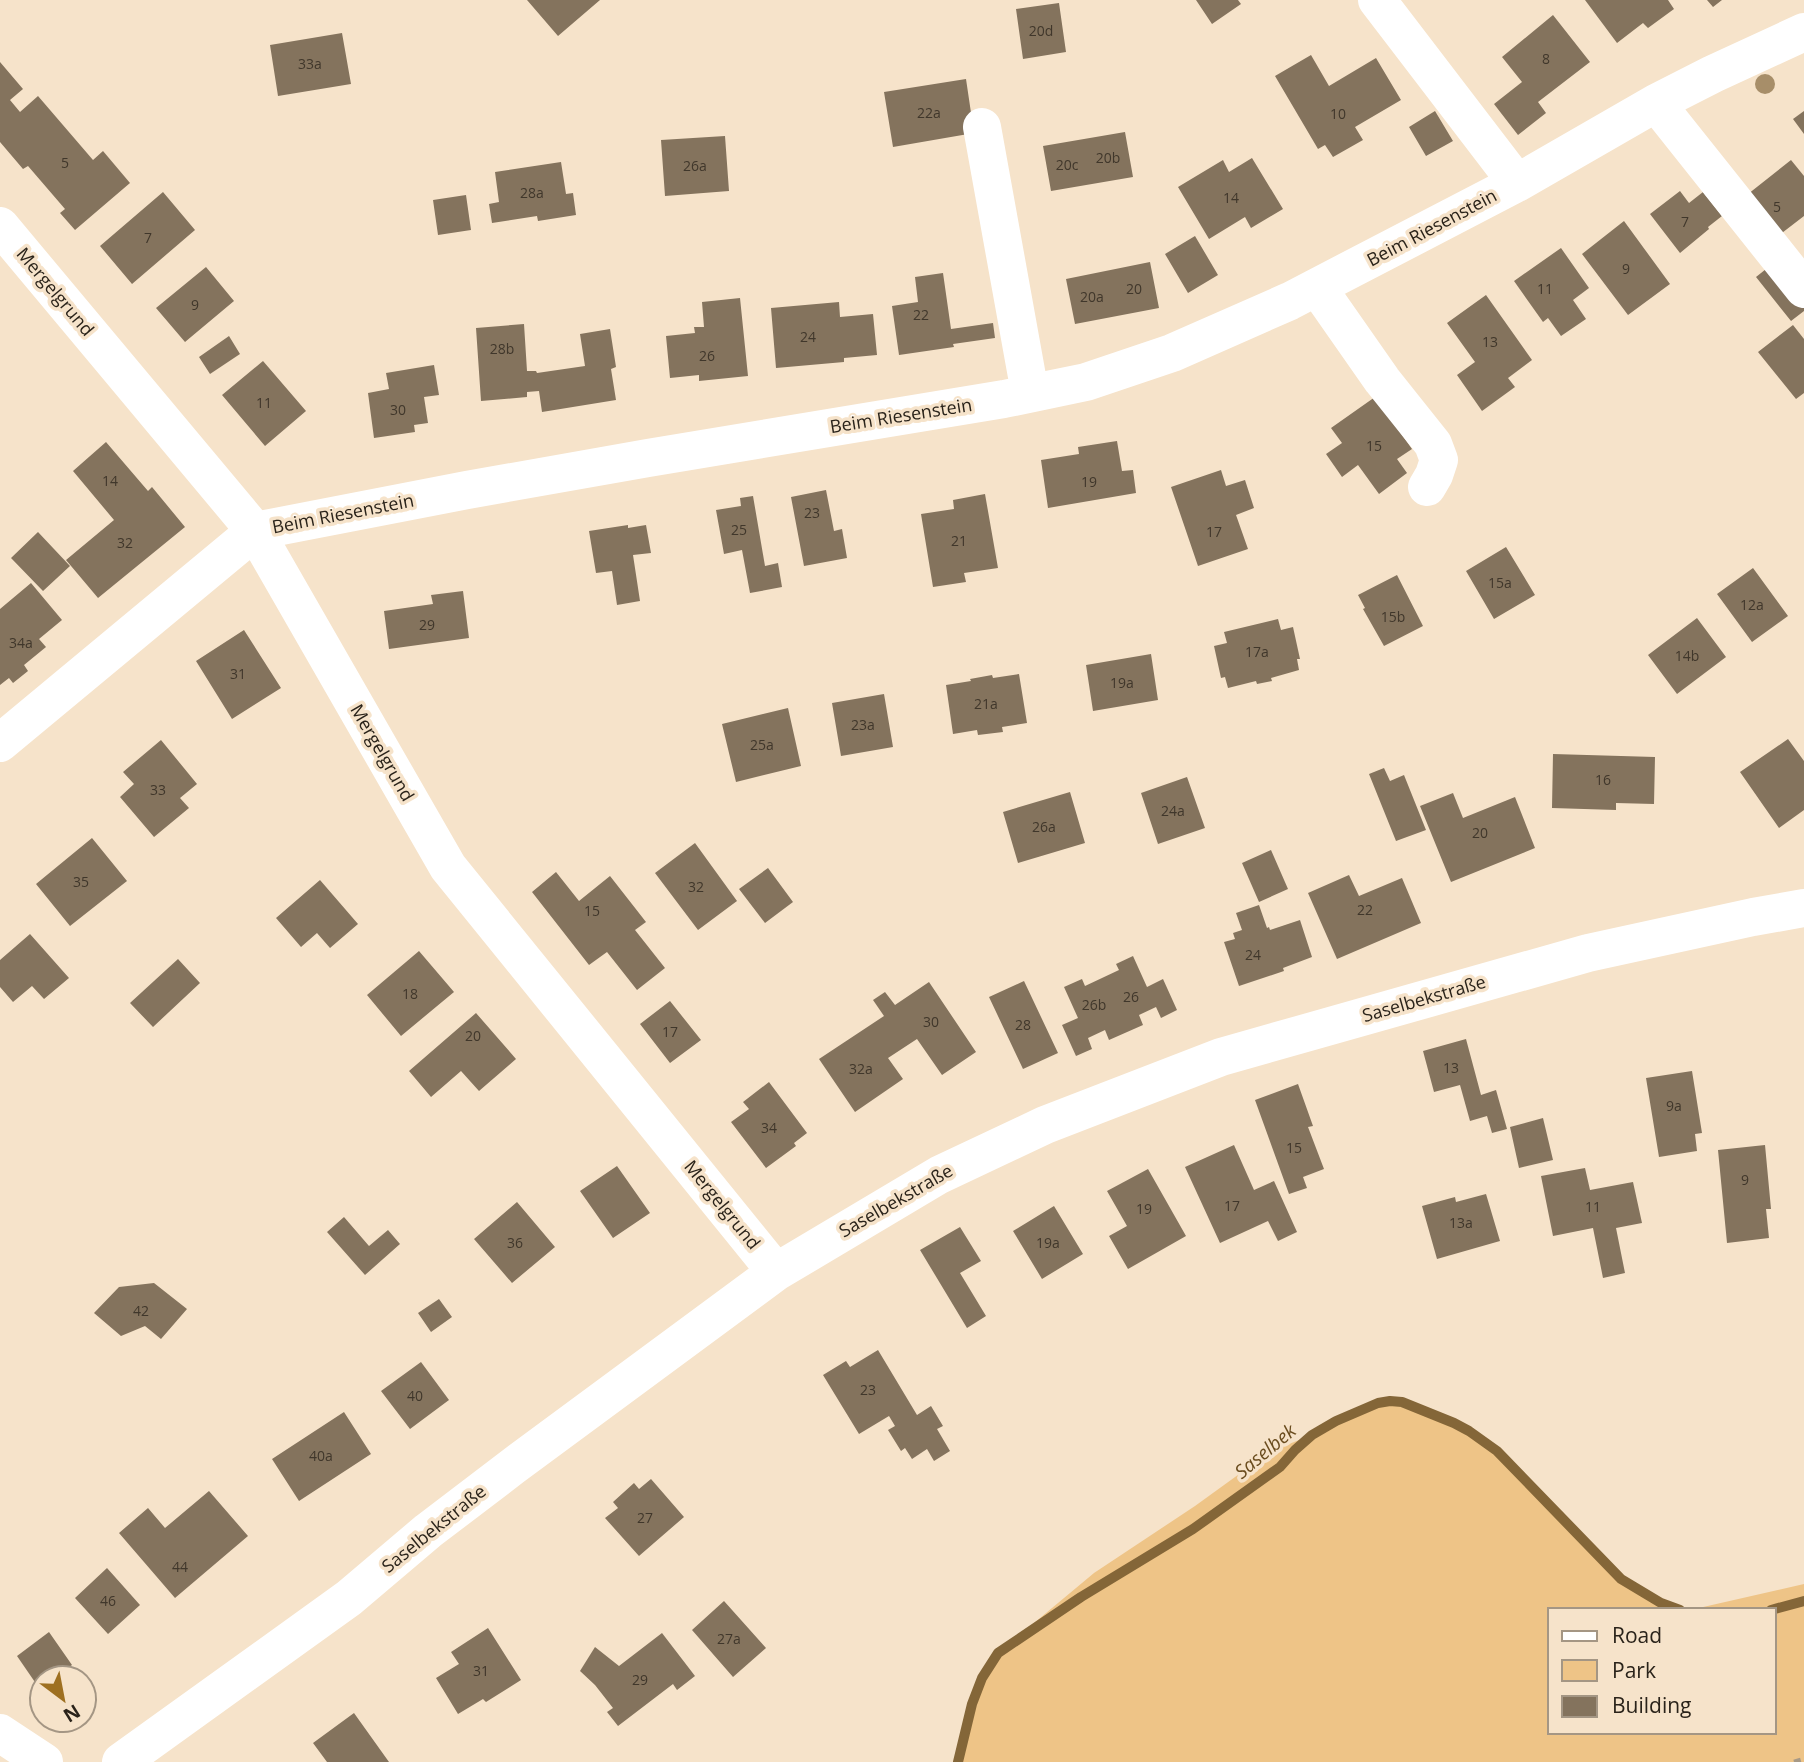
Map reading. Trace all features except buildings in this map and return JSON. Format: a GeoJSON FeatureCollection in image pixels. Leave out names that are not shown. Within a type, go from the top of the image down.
{"type":"FeatureCollection","features":[{"type":"Feature","properties":{"kind":"street"},"geometry":{"type":"LineString","coordinates":[[1377,0],[1517,183]]}},
{"type":"Feature","properties":{"kind":"street","name":"Beim Riesenstein"},"geometry":{"type":"LineString","coordinates":[[0,743],[255,531],[506,483],[1086,382],[1172,353],[1317,287],[1517,183],[1656,103],[1804,32]]}},
{"type":"Feature","properties":{"kind":"street"},"geometry":{"type":"LineString","coordinates":[[1656,103],[1804,289]]}},
{"type":"Feature","properties":{"kind":"street"},"geometry":{"type":"LineString","coordinates":[[982,127],[1030,393]]}},
{"type":"Feature","properties":{"kind":"street","name":"Mergelgrund"},"geometry":{"type":"LineString","coordinates":[[0,226],[255,531],[448,867],[776,1272]]}},
{"type":"Feature","properties":{"kind":"street"},"geometry":{"type":"LineString","coordinates":[[1317,287],[1382,380],[1433,444],[1438,460],[1427,487]]}},
{"type":"Feature","properties":{"kind":"street","name":"Saselbekstraße"},"geometry":{"type":"LineString","coordinates":[[121,1762],[348,1598],[428,1531],[512,1467],[776,1272],[939,1175],[1045,1125],[1221,1057],[1588,953],[1804,908]]}},
{"type":"Feature","properties":{"kind":"street"},"geometry":{"type":"LineString","coordinates":[[0,1734],[44,1762]]}},
{"type":"Feature","properties":{"kind":"path"},"geometry":{"type":"LineString","coordinates":[[1794,1762],[1804,1759]]}},
{"type":"Feature","properties":{"kind":"green space"},"geometry":{"type":"Polygon","coordinates":[[[1390,1401],[1402,1402],[1454,1423],[1497,1451],[1621,1579],[1675,1608],[1548,1608],[1548,1734],[1776,1734],[1776,1608],[1699,1608],[1804,1584],[1804,1762],[956,1762],[982,1678],[998,1653],[1094,1573],[1195,1506],[1271,1451],[1312,1435],[1364,1408],[1390,1401]]]}},
{"type":"Feature","properties":{"kind":"waterway","name":"Saselbek"},"geometry":{"type":"LineString","coordinates":[[958,1762],[972,1704],[982,1678],[998,1653],[1081,1597],[1193,1529],[1280,1467],[1312,1435],[1336,1421],[1378,1403],[1402,1402],[1469,1431],[1497,1451],[1621,1579],[1675,1608]]}},
{"type":"Feature","properties":{"kind":"waterway","name":"Saselbek"},"geometry":{"type":"LineString","coordinates":[[1776,1609],[1804,1601]]}}]}
